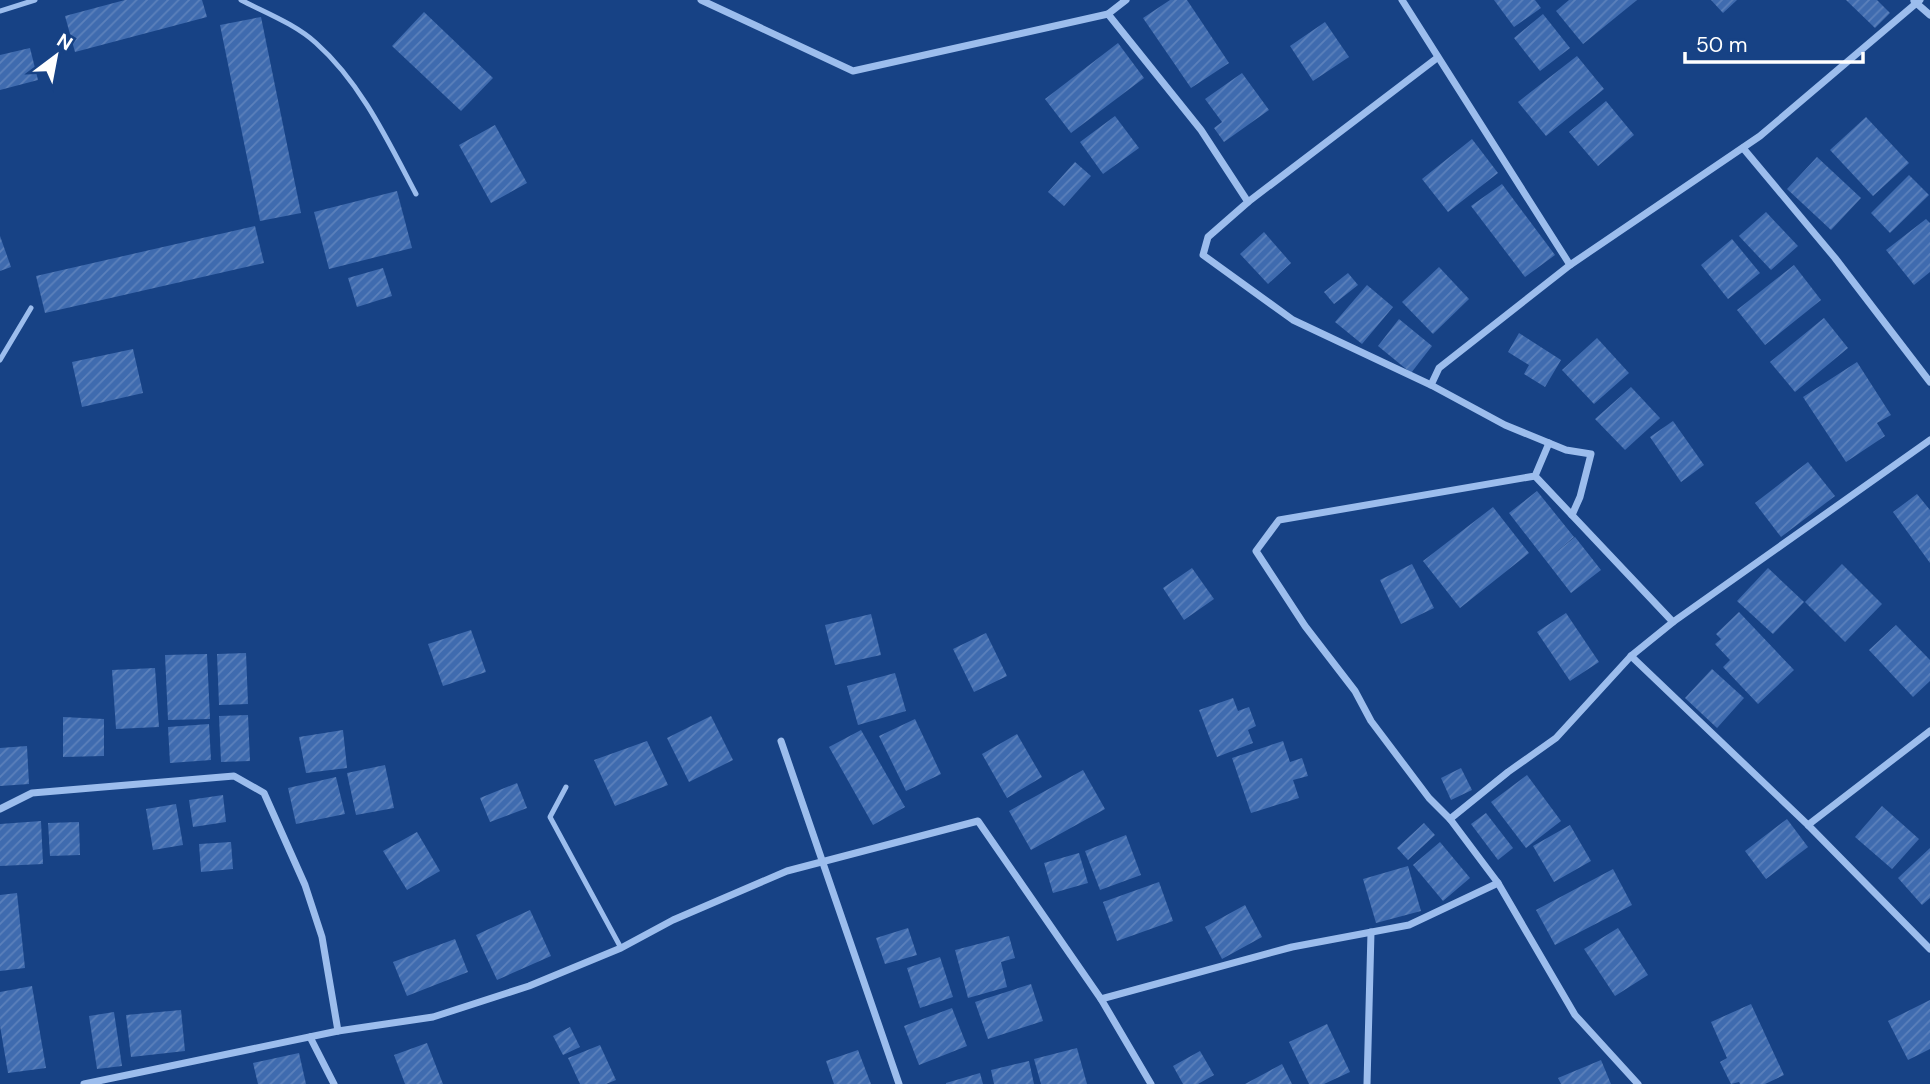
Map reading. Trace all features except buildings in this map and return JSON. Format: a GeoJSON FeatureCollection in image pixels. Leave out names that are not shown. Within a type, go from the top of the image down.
{"type":"FeatureCollection","features":[{"type":"Feature","properties":{"kind":"street"},"geometry":{"type":"LineString","coordinates":[[701,0],[853,71],[1108,14],[1126,0]]}},
{"type":"Feature","properties":{"kind":"street"},"geometry":{"type":"LineString","coordinates":[[1402,0],[1570,265]]}},
{"type":"Feature","properties":{"kind":"street"},"geometry":{"type":"LineString","coordinates":[[1431,384],[1440,368],[1570,265],[1760,136],[1917,1],[1930,15]]}},
{"type":"Feature","properties":{"kind":"street"},"geometry":{"type":"LineString","coordinates":[[1108,14],[1201,130],[1248,202]]}},
{"type":"Feature","properties":{"kind":"street"},"geometry":{"type":"LineString","coordinates":[[1437,58],[1248,202],[1208,237],[1203,255],[1293,320],[1431,384],[1505,425],[1566,450],[1591,454],[1580,497],[1572,515]]}},
{"type":"Feature","properties":{"kind":"street"},"geometry":{"type":"LineString","coordinates":[[1743,148],[1835,258],[1930,382]]}},
{"type":"Feature","properties":{"kind":"street"},"geometry":{"type":"LineString","coordinates":[[1450,819],[1556,737],[1631,656],[1673,622],[1930,440]]}},
{"type":"Feature","properties":{"kind":"street"},"geometry":{"type":"LineString","coordinates":[[1535,476],[1549,443]]}},
{"type":"Feature","properties":{"kind":"street"},"geometry":{"type":"LineString","coordinates":[[1535,476],[1673,622]]}},
{"type":"Feature","properties":{"kind":"street"},"geometry":{"type":"LineString","coordinates":[[1535,476],[1279,520],[1256,551],[1305,626],[1355,691],[1371,721],[1498,883],[1576,1015],[1639,1084]]}},
{"type":"Feature","properties":{"kind":"street"},"geometry":{"type":"LineString","coordinates":[[1631,656],[1808,825],[1930,949]]}},
{"type":"Feature","properties":{"kind":"street"},"geometry":{"type":"LineString","coordinates":[[1808,825],[1930,731]]}},
{"type":"Feature","properties":{"kind":"street"},"geometry":{"type":"LineString","coordinates":[[781,741],[899,1084]]}},
{"type":"Feature","properties":{"kind":"street"},"geometry":{"type":"LineString","coordinates":[[0,809],[32,793],[234,776],[264,793],[305,885],[321,937],[338,1031]]}},
{"type":"Feature","properties":{"kind":"street"},"geometry":{"type":"LineString","coordinates":[[84,1084],[338,1031],[433,1017],[529,986],[621,948],[673,920],[787,871],[978,821],[1101,999],[1150,1084]]}},
{"type":"Feature","properties":{"kind":"street"},"geometry":{"type":"LineString","coordinates":[[1101,999],[1292,947],[1409,925],[1498,883]]}},
{"type":"Feature","properties":{"kind":"street"},"geometry":{"type":"LineString","coordinates":[[1367,1084],[1371,932]]}},
{"type":"Feature","properties":{"kind":"street"},"geometry":{"type":"LineString","coordinates":[[310,1037],[334,1084]]}},
{"type":"Feature","properties":{"kind":"lane"},"geometry":{"type":"LineString","coordinates":[[0,11],[35,0]]}},
{"type":"Feature","properties":{"kind":"lane"},"geometry":{"type":"LineString","coordinates":[[241,0],[315,42],[337,66],[353,85],[382,130],[416,194]]}},
{"type":"Feature","properties":{"kind":"lane"},"geometry":{"type":"LineString","coordinates":[[0,360],[31,308]]}},
{"type":"Feature","properties":{"kind":"lane"},"geometry":{"type":"LineString","coordinates":[[566,787],[550,817],[621,948]]}}]}
